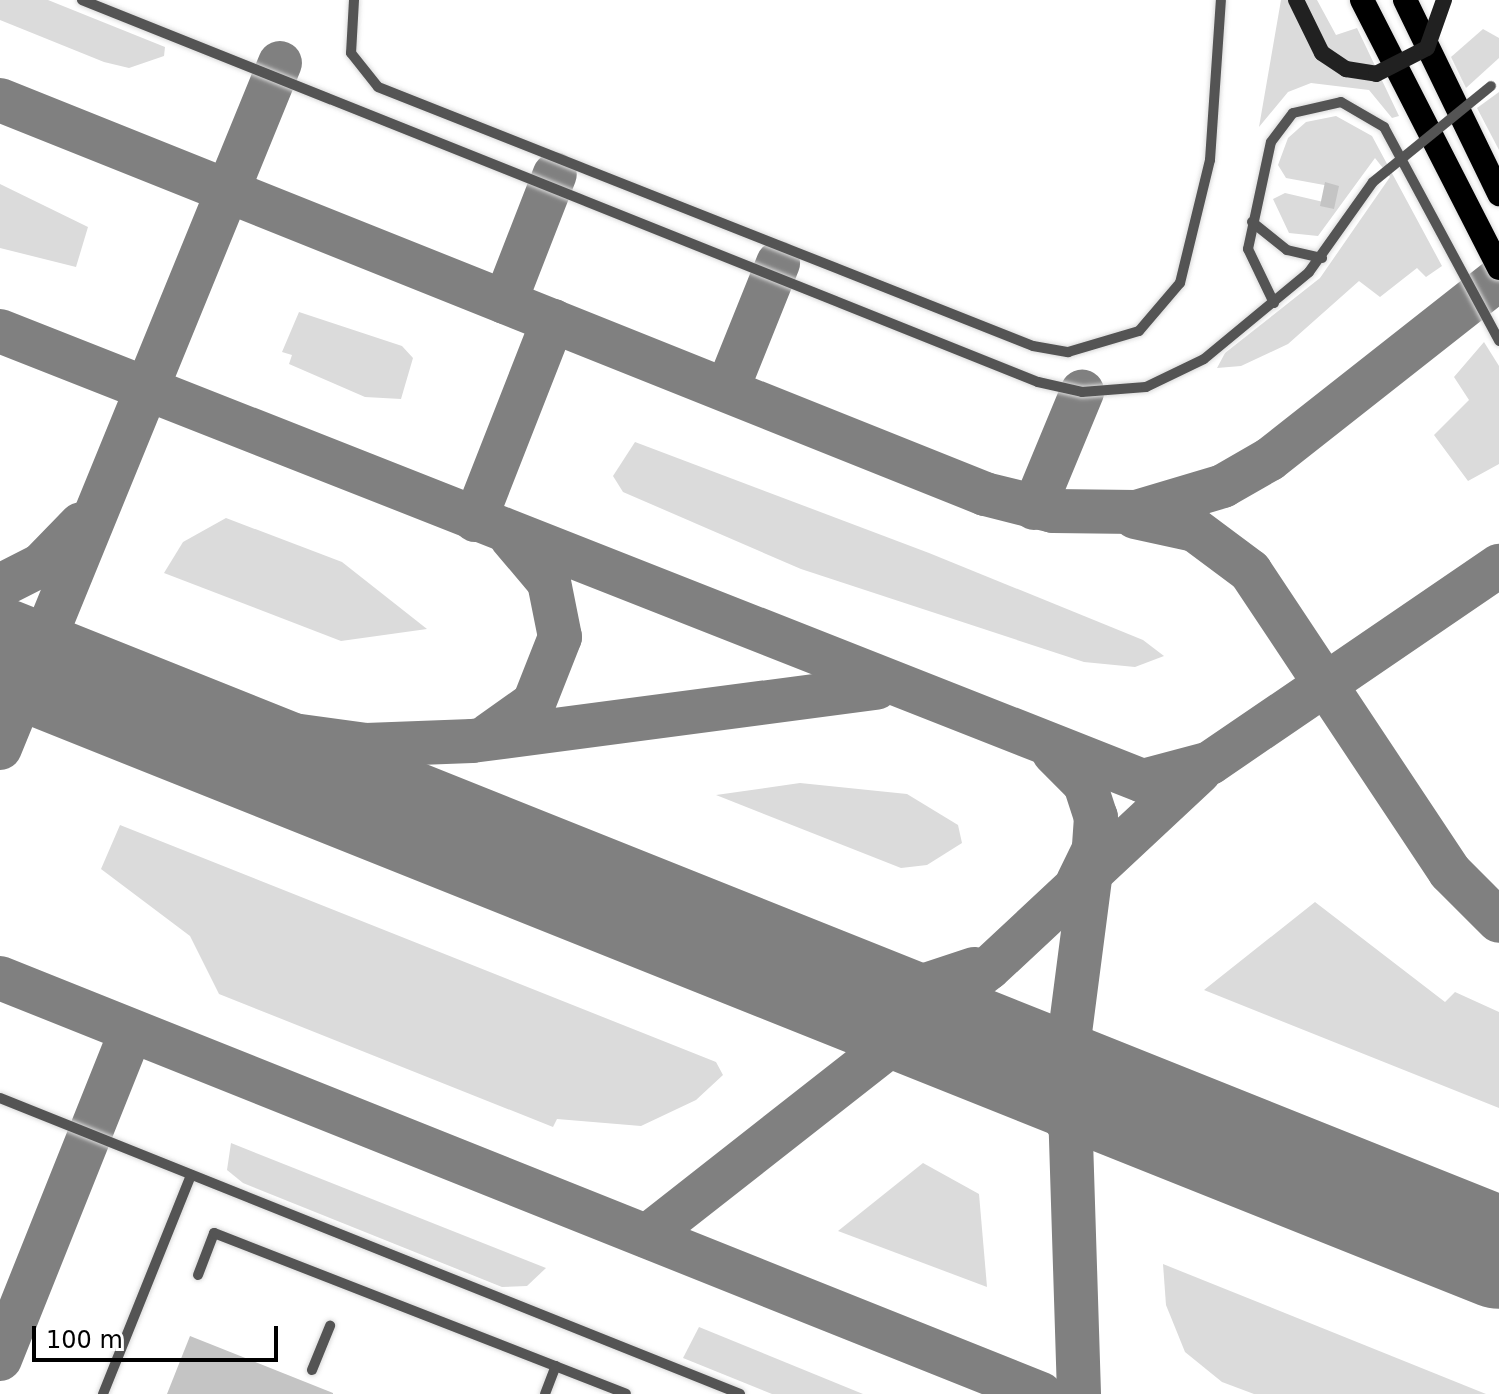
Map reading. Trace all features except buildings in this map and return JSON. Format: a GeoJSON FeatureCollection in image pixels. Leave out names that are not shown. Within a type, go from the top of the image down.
{"type":"FeatureCollection","features":[{"type":"Feature","properties":{"kind":"highway"},"geometry":{"type":"LineString","coordinates":[[1362,0],[1499,268]]}},
{"type":"Feature","properties":{"kind":"highway"},"geometry":{"type":"LineString","coordinates":[[1405,0],[1499,194]]}},
{"type":"Feature","properties":{"kind":"street"},"geometry":{"type":"LineString","coordinates":[[1296,0],[1322,53],[1346,69],[1376,74],[1405,66],[1427,48],[1444,0]]}},
{"type":"Feature","properties":{"kind":"lane"},"geometry":{"type":"LineString","coordinates":[[82,0],[1051,386],[1116,393],[1159,383],[1204,359],[1274,303],[1322,258],[1373,182],[1495,83]]}},
{"type":"Feature","properties":{"kind":"lane"},"geometry":{"type":"LineString","coordinates":[[354,0],[351,53],[362,76],[378,87],[1033,346],[1068,352],[1139,331],[1180,283],[1210,160],[1221,0]]}},
{"type":"Feature","properties":{"kind":"lane"},"geometry":{"type":"LineString","coordinates":[[1274,303],[1251,266],[1252,222],[1271,142],[1285,119],[1321,102],[1361,108],[1389,135],[1499,341]]}},
{"type":"Feature","properties":{"kind":"lane"},"geometry":{"type":"LineString","coordinates":[[1252,222],[1287,250],[1322,258]]}},
{"type":"Feature","properties":{"kind":"lane"},"geometry":{"type":"LineString","coordinates":[[0,1098],[740,1394]]}},
{"type":"Feature","properties":{"kind":"lane"},"geometry":{"type":"LineString","coordinates":[[103,1394],[191,1175]]}},
{"type":"Feature","properties":{"kind":"lane"},"geometry":{"type":"LineString","coordinates":[[198,1275],[214,1233],[626,1394]]}},
{"type":"Feature","properties":{"kind":"lane"},"geometry":{"type":"LineString","coordinates":[[312,1370],[330,1326]]}},
{"type":"Feature","properties":{"kind":"lane"},"geometry":{"type":"LineString","coordinates":[[545,1394],[556,1366]]}},
{"type":"Feature","properties":{"kind":"shaded area"},"geometry":{"type":"Polygon","coordinates":[[[0,0],[48,0],[165,47],[164,56],[129,68],[104,62],[0,20],[0,0]]]}},
{"type":"Feature","properties":{"kind":"shaded area"},"geometry":{"type":"Polygon","coordinates":[[[1281,0],[1317,0],[1336,35],[1357,28],[1399,116],[1392,118],[1369,90],[1311,83],[1288,92],[1259,127],[1281,0]]]}},
{"type":"Feature","properties":{"kind":"shaded area"},"geometry":{"type":"Polygon","coordinates":[[[1483,29],[1499,38],[1499,58],[1466,88],[1451,57],[1483,29]]]}},
{"type":"Feature","properties":{"kind":"shaded area"},"geometry":{"type":"Polygon","coordinates":[[[1499,92],[1499,150],[1477,108],[1499,92]]]}},
{"type":"Feature","properties":{"kind":"shaded area"},"geometry":{"type":"Polygon","coordinates":[[[1336,116],[1372,136],[1442,266],[1426,277],[1417,268],[1380,297],[1359,281],[1288,344],[1241,366],[1217,368],[1225,353],[1320,278],[1390,177],[1375,158],[1318,236],[1289,233],[1273,199],[1285,193],[1332,204],[1335,187],[1286,178],[1278,165],[1288,138],[1306,122],[1336,116]]]}},
{"type":"Feature","properties":{"kind":"shaded area"},"geometry":{"type":"Polygon","coordinates":[[[0,184],[88,227],[76,267],[0,248],[0,184]]]}},
{"type":"Feature","properties":{"kind":"shaded area"},"geometry":{"type":"Polygon","coordinates":[[[299,312],[402,346],[413,358],[401,399],[365,397],[289,364],[292,355],[282,352],[299,312]]]}},
{"type":"Feature","properties":{"kind":"shaded area"},"geometry":{"type":"Polygon","coordinates":[[[1484,342],[1499,366],[1499,464],[1468,481],[1434,435],[1469,400],[1454,377],[1484,342]]]}},
{"type":"Feature","properties":{"kind":"shaded area"},"geometry":{"type":"Polygon","coordinates":[[[635,442],[929,553],[1143,640],[1164,656],[1135,667],[1084,662],[801,569],[623,492],[613,476],[635,442]]]}},
{"type":"Feature","properties":{"kind":"shaded area"},"geometry":{"type":"Polygon","coordinates":[[[226,518],[342,562],[427,629],[341,641],[164,573],[183,542],[226,518]]]}},
{"type":"Feature","properties":{"kind":"shaded area"},"geometry":{"type":"Polygon","coordinates":[[[800,783],[907,794],[958,825],[962,843],[927,865],[901,868],[716,795],[800,783]]]}},
{"type":"Feature","properties":{"kind":"shaded area"},"geometry":{"type":"Polygon","coordinates":[[[120,825],[716,1062],[723,1075],[696,1100],[641,1126],[557,1119],[553,1127],[219,994],[190,936],[101,869],[120,825]]]}},
{"type":"Feature","properties":{"kind":"shaded area"},"geometry":{"type":"Polygon","coordinates":[[[1315,902],[1445,1002],[1455,992],[1499,1012],[1499,1108],[1204,990],[1315,902]]]}},
{"type":"Feature","properties":{"kind":"shaded area"},"geometry":{"type":"Polygon","coordinates":[[[231,1143],[546,1268],[527,1286],[502,1287],[243,1183],[227,1170],[231,1143]]]}},
{"type":"Feature","properties":{"kind":"shaded area"},"geometry":{"type":"Polygon","coordinates":[[[923,1163],[979,1194],[987,1287],[838,1231],[923,1163]]]}},
{"type":"Feature","properties":{"kind":"shaded area"},"geometry":{"type":"Polygon","coordinates":[[[1163,1264],[1486,1394],[1254,1394],[1222,1382],[1185,1352],[1166,1305],[1163,1264]]]}},
{"type":"Feature","properties":{"kind":"shaded area"},"geometry":{"type":"Polygon","coordinates":[[[699,1327],[863,1394],[772,1394],[683,1358],[699,1327]]]}},
{"type":"Feature","properties":{"kind":"taxiway"},"geometry":{"type":"LineString","coordinates":[[0,748],[280,63]]}},
{"type":"Feature","properties":{"kind":"taxiway"},"geometry":{"type":"LineString","coordinates":[[0,100],[985,494],[1053,511],[1136,512],[1223,486],[1270,459],[1499,279]]}},
{"type":"Feature","properties":{"kind":"taxiway"},"geometry":{"type":"LineString","coordinates":[[505,302],[555,174]]}},
{"type":"Feature","properties":{"kind":"taxiway"},"geometry":{"type":"LineString","coordinates":[[727,390],[778,263]]}},
{"type":"Feature","properties":{"kind":"taxiway"},"geometry":{"type":"LineString","coordinates":[[475,520],[553,321]]}},
{"type":"Feature","properties":{"kind":"taxiway"},"geometry":{"type":"LineString","coordinates":[[0,331],[1143,781],[1210,763],[1499,566]]}},
{"type":"Feature","properties":{"kind":"taxiway"},"geometry":{"type":"LineString","coordinates":[[1034,508],[1082,392]]}},
{"type":"Feature","properties":{"kind":"taxiway"},"geometry":{"type":"LineString","coordinates":[[1135,517],[1195,530],[1250,571],[1450,872],[1499,921]]}},
{"type":"Feature","properties":{"kind":"taxiway"},"geometry":{"type":"LineString","coordinates":[[0,586],[41,565],[81,524]]}},
{"type":"Feature","properties":{"kind":"taxiway"},"geometry":{"type":"LineString","coordinates":[[489,735],[534,703],[560,637],[549,582],[511,537]]}},
{"type":"Feature","properties":{"kind":"taxiway"},"geometry":{"type":"LineString","coordinates":[[0,650],[190,721],[366,745],[472,741],[877,688]]}},
{"type":"Feature","properties":{"kind":"taxiway"},"geometry":{"type":"LineString","coordinates":[[1054,753],[1085,784],[1096,817],[1094,849],[1078,882]]}},
{"type":"Feature","properties":{"kind":"taxiway"},"geometry":{"type":"LineString","coordinates":[[647,1236],[989,968],[1199,772]]}},
{"type":"Feature","properties":{"kind":"taxiway"},"geometry":{"type":"LineString","coordinates":[[1079,1394],[1068,1048],[1092,864]]}},
{"type":"Feature","properties":{"kind":"taxiway"},"geometry":{"type":"LineString","coordinates":[[674,920],[859,988],[926,985],[974,969]]}},
{"type":"Feature","properties":{"kind":"taxiway"},"geometry":{"type":"LineString","coordinates":[[0,978],[1041,1394]]}},
{"type":"Feature","properties":{"kind":"taxiway"},"geometry":{"type":"LineString","coordinates":[[899,1018],[1034,1073],[1069,1125]]}},
{"type":"Feature","properties":{"kind":"taxiway"},"geometry":{"type":"LineString","coordinates":[[0,1359],[131,1032]]}},
{"type":"Feature","properties":{"kind":"runway"},"geometry":{"type":"LineString","coordinates":[[0,654],[1499,1253]]}}]}
